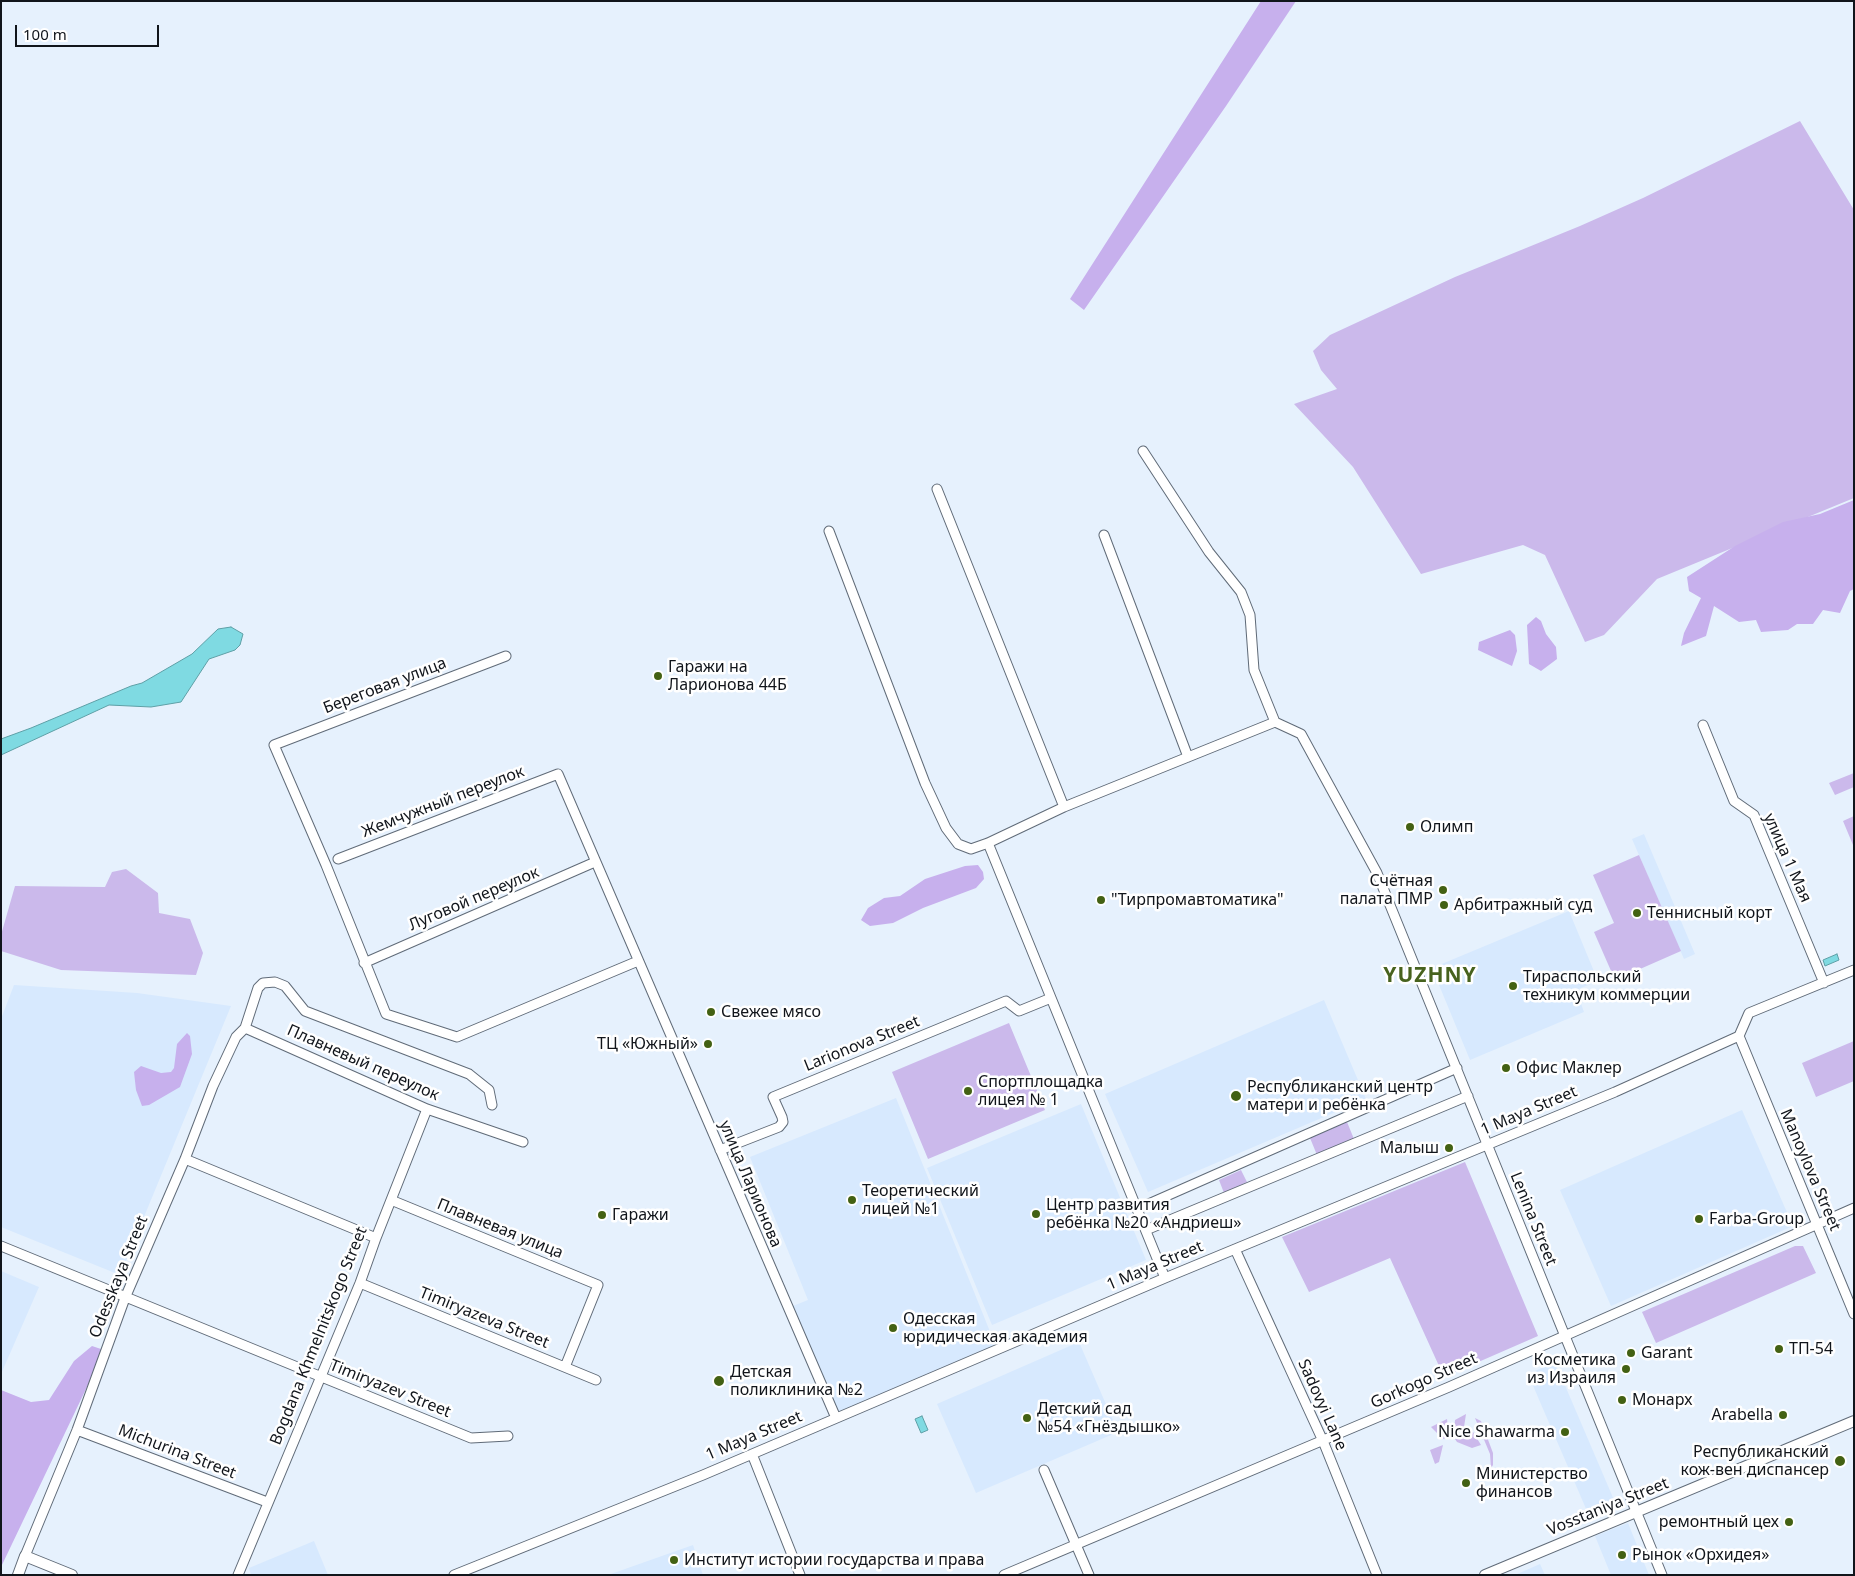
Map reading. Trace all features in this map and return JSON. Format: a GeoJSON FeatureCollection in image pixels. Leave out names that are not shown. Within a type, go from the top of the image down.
{"type":"FeatureCollection","features":[{"type":"Feature","properties":{"kind":"street"},"geometry":{"type":"LineString","coordinates":[[829,531],[925,783],[946,828],[958,844],[971,849],[988,843],[1064,806],[1275,722],[1254,670],[1250,616],[1241,592],[1209,552],[1143,451]]}},
{"type":"Feature","properties":{"kind":"street"},"geometry":{"type":"LineString","coordinates":[[937,489],[1064,806]]}},
{"type":"Feature","properties":{"kind":"street"},"geometry":{"type":"LineString","coordinates":[[1104,535],[1188,757]]}},
{"type":"Feature","properties":{"kind":"street","name":"Береговая улица"},"geometry":{"type":"LineString","coordinates":[[364,963],[326,865],[274,745],[506,656]]}},
{"type":"Feature","properties":{"kind":"street","name":"Lenina Street"},"geometry":{"type":"LineString","coordinates":[[1275,722],[1301,734],[1377,873],[1662,1575]]}},
{"type":"Feature","properties":{"kind":"street","name":"улица 1 Мая"},"geometry":{"type":"LineString","coordinates":[[1702,725],[1734,801],[1754,815],[1824,983]]}},
{"type":"Feature","properties":{"kind":"street","name":"Жемчужный переулок"},"geometry":{"type":"LineString","coordinates":[[338,859],[558,774]]}},
{"type":"Feature","properties":{"kind":"street","name":"улица Ларионова"},"geometry":{"type":"LineString","coordinates":[[558,774],[836,1418]]}},
{"type":"Feature","properties":{"kind":"street"},"geometry":{"type":"LineString","coordinates":[[988,843],[1165,1278]]}},
{"type":"Feature","properties":{"kind":"street","name":"Луговой переулок"},"geometry":{"type":"LineString","coordinates":[[364,963],[595,862]]}},
{"type":"Feature","properties":{"kind":"street"},"geometry":{"type":"LineString","coordinates":[[364,963],[386,1014],[457,1037],[638,961]]}},
{"type":"Feature","properties":{"kind":"street"},"geometry":{"type":"LineString","coordinates":[[1739,1036],[1749,1013],[1854,970]]}},
{"type":"Feature","properties":{"kind":"street","name":"Odesskaya Street"},"geometry":{"type":"LineString","coordinates":[[18,1575],[77,1430],[125,1298],[185,1160],[228,1051],[244,1028],[254,994],[263,983],[275,982],[285,986],[305,1011],[469,1074],[489,1090],[492,1105]]}},
{"type":"Feature","properties":{"kind":"street","name":"Larionova Street"},"geometry":{"type":"LineString","coordinates":[[720,1150],[779,1127],[783,1122],[782,1117],[773,1097],[1006,1001],[1019,1011],[1051,998]]}},
{"type":"Feature","properties":{"kind":"street","name":"Плавневый переулок"},"geometry":{"type":"LineString","coordinates":[[244,1028],[428,1109],[524,1142]]}},
{"type":"Feature","properties":{"kind":"street","name":"1 Maya Street"},"geometry":{"type":"LineString","coordinates":[[454,1575],[752,1454],[1165,1278],[1488,1145],[1739,1036]]}},
{"type":"Feature","properties":{"kind":"street","name":"Manoylova Street"},"geometry":{"type":"LineString","coordinates":[[1739,1036],[1854,1314]]}},
{"type":"Feature","properties":{"kind":"street"},"geometry":{"type":"LineString","coordinates":[[1137,1210],[1457,1068]]}},
{"type":"Feature","properties":{"kind":"street"},"geometry":{"type":"LineString","coordinates":[[1146,1230],[1468,1096]]}},
{"type":"Feature","properties":{"kind":"street","name":"Bogdana Khmelnitskogo Street"},"geometry":{"type":"LineString","coordinates":[[238,1575],[360,1283],[428,1109]]}},
{"type":"Feature","properties":{"kind":"street"},"geometry":{"type":"LineString","coordinates":[[185,1160],[376,1238]]}},
{"type":"Feature","properties":{"kind":"street","name":"Плавневая улица"},"geometry":{"type":"LineString","coordinates":[[391,1200],[598,1286],[565,1367]]}},
{"type":"Feature","properties":{"kind":"street","name":"Gorkogo Street"},"geometry":{"type":"LineString","coordinates":[[1004,1575],[1323,1441],[1854,1208]]}},
{"type":"Feature","properties":{"kind":"street","name":"Timiryazev Street"},"geometry":{"type":"LineString","coordinates":[[1,1246],[320,1378],[471,1438],[508,1436]]}},
{"type":"Feature","properties":{"kind":"street","name":"Sadovyi Lane"},"geometry":{"type":"LineString","coordinates":[[1235,1249],[1323,1441],[1377,1575]]}},
{"type":"Feature","properties":{"kind":"street","name":"Timiryazeva Street"},"geometry":{"type":"LineString","coordinates":[[360,1283],[596,1380]]}},
{"type":"Feature","properties":{"kind":"street","name":"Vosstaniya Street"},"geometry":{"type":"LineString","coordinates":[[1485,1575],[1854,1421]]}},
{"type":"Feature","properties":{"kind":"street","name":"Michurina Street"},"geometry":{"type":"LineString","coordinates":[[77,1430],[267,1502]]}},
{"type":"Feature","properties":{"kind":"street"},"geometry":{"type":"LineString","coordinates":[[752,1454],[800,1575]]}},
{"type":"Feature","properties":{"kind":"street"},"geometry":{"type":"LineString","coordinates":[[1044,1470],[1089,1575]]}},
{"type":"Feature","properties":{"kind":"street"},"geometry":{"type":"LineString","coordinates":[[25,1556],[72,1575]]}},
{"type":"Feature","properties":{"kind":"shaded area"},"geometry":{"type":"Polygon","coordinates":[[[1261,1],[1296,1],[1226,106],[1084,310],[1070,299],[1261,1]]]}},
{"type":"Feature","properties":{"kind":"shaded area"},"geometry":{"type":"Polygon","coordinates":[[[1800,121],[1854,210],[1854,498],[1657,579],[1604,635],[1585,642],[1545,555],[1523,545],[1421,574],[1353,467],[1294,404],[1337,389],[1321,370],[1313,351],[1330,335],[1455,277],[1643,198],[1800,121]]]}},
{"type":"Feature","properties":{"kind":"shaded area"},"geometry":{"type":"Polygon","coordinates":[[[1854,500],[1854,589],[1850,591],[1840,613],[1823,610],[1813,624],[1797,624],[1788,630],[1761,632],[1756,620],[1739,622],[1714,606],[1706,636],[1681,646],[1684,633],[1701,598],[1689,591],[1687,577],[1735,546],[1783,522],[1820,514],[1854,500]]]}},
{"type":"Feature","properties":{"kind":"shaded area"},"geometry":{"type":"Polygon","coordinates":[[[1536,617],[1541,621],[1546,634],[1556,647],[1557,659],[1541,671],[1529,664],[1527,625],[1536,617]]]}},
{"type":"Feature","properties":{"kind":"shaded area"},"geometry":{"type":"Polygon","coordinates":[[[1510,630],[1515,635],[1517,651],[1512,666],[1478,650],[1479,642],[1510,630]]]}},
{"type":"Feature","properties":{"kind":"shaded area"},"geometry":{"type":"Polygon","coordinates":[[[1854,773],[1854,787],[1835,795],[1829,783],[1854,773]]]}},
{"type":"Feature","properties":{"kind":"shaded area"},"geometry":{"type":"Polygon","coordinates":[[[1854,816],[1854,845],[1853,845],[1843,821],[1854,816]]]}},
{"type":"Feature","properties":{"kind":"shaded area"},"geometry":{"type":"Polygon","coordinates":[[[1644,834],[1695,954],[1684,959],[1632,839],[1644,834]]]}},
{"type":"Feature","properties":{"kind":"shaded area","name":"Теннисный корт"},"geometry":{"type":"Polygon","coordinates":[[[1639,855],[1681,951],[1615,980],[1594,932],[1614,923],[1593,875],[1639,855]]]}},
{"type":"Feature","properties":{"kind":"shaded area"},"geometry":{"type":"Polygon","coordinates":[[[978,865],[983,872],[984,879],[976,888],[923,908],[893,923],[870,926],[861,920],[868,908],[884,898],[900,896],[925,879],[965,866],[978,865]]]}},
{"type":"Feature","properties":{"kind":"shaded area"},"geometry":{"type":"Polygon","coordinates":[[[126,869],[158,893],[159,913],[190,919],[203,953],[196,975],[61,970],[1,951],[1,935],[15,886],[105,887],[112,872],[126,869]]]}},
{"type":"Feature","properties":{"kind":"shaded area","name":"Тираспольский техникум коммерции"},"geometry":{"type":"Polygon","coordinates":[[[1569,911],[1598,981],[1576,990],[1584,1012],[1470,1060],[1432,968],[1569,911]]]}},
{"type":"Feature","properties":{"kind":"shaded area"},"geometry":{"type":"Polygon","coordinates":[[[14,985],[137,993],[231,1006],[120,1275],[1,1227],[1,1019],[14,985]]]}},
{"type":"Feature","properties":{"kind":"shaded area","name":"Республиканский центр матери и ребёнка"},"geometry":{"type":"Polygon","coordinates":[[[1324,1000],[1366,1099],[1148,1192],[1105,1094],[1324,1000]]]}},
{"type":"Feature","properties":{"kind":"shaded area","name":"Спортплощадка лицея № 1"},"geometry":{"type":"Polygon","coordinates":[[[1009,1023],[1045,1110],[928,1159],[892,1072],[1009,1023]]]}},
{"type":"Feature","properties":{"kind":"shaded area"},"geometry":{"type":"Polygon","coordinates":[[[187,1033],[190,1036],[192,1054],[180,1087],[149,1105],[142,1106],[136,1090],[134,1072],[141,1066],[161,1073],[171,1072],[174,1068],[177,1044],[187,1033]]]}},
{"type":"Feature","properties":{"kind":"shaded area"},"geometry":{"type":"Polygon","coordinates":[[[1854,1041],[1854,1081],[1816,1097],[1802,1063],[1854,1041]]]}},
{"type":"Feature","properties":{"kind":"shaded area"},"geometry":{"type":"Polygon","coordinates":[[[896,1098],[997,1349],[836,1418],[788,1308],[808,1300],[750,1157],[896,1098]]]}},
{"type":"Feature","properties":{"kind":"shaded area","name":"Центр развития ребёнка №20 «Андриеш»"},"geometry":{"type":"Polygon","coordinates":[[[1081,1104],[1146,1260],[992,1325],[927,1168],[1081,1104]]]}},
{"type":"Feature","properties":{"kind":"shaded area","name":"Farba-Group"},"geometry":{"type":"Polygon","coordinates":[[[1742,1110],[1793,1226],[1611,1306],[1560,1190],[1742,1110]]]}},
{"type":"Feature","properties":{"kind":"shaded area"},"geometry":{"type":"Polygon","coordinates":[[[1347,1122],[1354,1139],[1317,1155],[1310,1138],[1347,1122]]]}},
{"type":"Feature","properties":{"kind":"shaded area"},"geometry":{"type":"Polygon","coordinates":[[[1465,1162],[1538,1336],[1444,1377],[1390,1258],[1309,1292],[1282,1237],[1465,1162]]]}},
{"type":"Feature","properties":{"kind":"shaded area"},"geometry":{"type":"Polygon","coordinates":[[[1241,1170],[1247,1182],[1224,1193],[1219,1180],[1241,1170]]]}},
{"type":"Feature","properties":{"kind":"shaded area"},"geometry":{"type":"Polygon","coordinates":[[[1795,1246],[1803,1246],[1816,1273],[1656,1343],[1642,1312],[1795,1246]]]}},
{"type":"Feature","properties":{"kind":"shaded area"},"geometry":{"type":"Polygon","coordinates":[[[1,1271],[39,1287],[1,1374],[1,1271]]]}},
{"type":"Feature","properties":{"kind":"shaded area","name":"Детский сад №54 «Гнёздышко»"},"geometry":{"type":"Polygon","coordinates":[[[1079,1342],[1118,1432],[976,1493],[937,1404],[1079,1342]]]}},
{"type":"Feature","properties":{"kind":"shaded area"},"geometry":{"type":"Polygon","coordinates":[[[92,1346],[101,1349],[96,1368],[1,1567],[1,1390],[31,1402],[49,1400],[74,1361],[92,1346]]]}},
{"type":"Feature","properties":{"kind":"shaded area"},"geometry":{"type":"Polygon","coordinates":[[[1555,1362],[1617,1507],[1590,1518],[1528,1374],[1555,1362]]]}},
{"type":"Feature","properties":{"kind":"shaded area"},"geometry":{"type":"Polygon","coordinates":[[[1466,1414],[1464,1427],[1454,1433],[1455,1420],[1466,1414]]]}},
{"type":"Feature","properties":{"kind":"shaded area"},"geometry":{"type":"Polygon","coordinates":[[[1475,1418],[1481,1421],[1493,1453],[1493,1465],[1491,1468],[1490,1454],[1475,1418]]]}},
{"type":"Feature","properties":{"kind":"shaded area"},"geometry":{"type":"Polygon","coordinates":[[[1447,1419],[1449,1437],[1443,1439],[1431,1427],[1447,1419]]]}},
{"type":"Feature","properties":{"kind":"shaded area"},"geometry":{"type":"Polygon","coordinates":[[[1473,1432],[1481,1445],[1472,1448],[1457,1442],[1455,1439],[1473,1432]]]}},
{"type":"Feature","properties":{"kind":"shaded area"},"geometry":{"type":"Polygon","coordinates":[[[1443,1445],[1439,1462],[1435,1464],[1430,1450],[1443,1445]]]}},
{"type":"Feature","properties":{"kind":"shaded area","name":"Рынок «Орхидея»"},"geometry":{"type":"Polygon","coordinates":[[[1628,1523],[1649,1575],[1611,1575],[1595,1536],[1628,1523]]]}},
{"type":"Feature","properties":{"kind":"shaded area"},"geometry":{"type":"Polygon","coordinates":[[[314,1541],[328,1575],[251,1575],[249,1568],[314,1541]]]}},
{"type":"Feature","properties":{"kind":"shaded area","name":"Институт истории государства и права"},"geometry":{"type":"Polygon","coordinates":[[[693,1545],[703,1575],[608,1575],[693,1545]]]}},
{"type":"Feature","properties":{"kind":"shaded area"},"geometry":{"type":"Polygon","coordinates":[[[1540,1564],[1545,1575],[1515,1575],[1540,1564]]]}},
{"type":"Feature","properties":{"kind":"water"},"geometry":{"type":"Polygon","coordinates":[[[231,627],[243,634],[240,645],[235,650],[209,659],[181,702],[151,707],[109,705],[1,755],[1,739],[142,683],[192,654],[218,629],[231,627]]]}},
{"type":"Feature","properties":{"kind":"water"},"geometry":{"type":"Polygon","coordinates":[[[1837,954],[1839,960],[1825,966],[1823,960],[1837,954]]]}},
{"type":"Feature","properties":{"kind":"water"},"geometry":{"type":"Polygon","coordinates":[[[922,1416],[928,1430],[921,1433],[915,1419],[922,1416]]]}},
{"type":"Feature","properties":{"kind":"place","name":"Гаражи на Ларионова 44Б"},"geometry":{"type":"Point","coordinates":[658,676]}},
{"type":"Feature","properties":{"kind":"place","name":"Олимп"},"geometry":{"type":"Point","coordinates":[1410,827]}},
{"type":"Feature","properties":{"kind":"place","name":"Счётная палата ПМР"},"geometry":{"type":"Point","coordinates":[1443,890]}},
{"type":"Feature","properties":{"kind":"place","name":"\"Тирпромавтоматика\""},"geometry":{"type":"Point","coordinates":[1101,900]}},
{"type":"Feature","properties":{"kind":"place","name":"Арбитражный суд"},"geometry":{"type":"Point","coordinates":[1444,905]}},
{"type":"Feature","properties":{"kind":"place","name":"Теннисный корт"},"geometry":{"type":"Point","coordinates":[1637,913]}},
{"type":"Feature","properties":{"kind":"place","name":"Тираспольский техникум коммерции"},"geometry":{"type":"Point","coordinates":[1513,986]}},
{"type":"Feature","properties":{"kind":"place","name":"Свежее мясо"},"geometry":{"type":"Point","coordinates":[711,1012]}},
{"type":"Feature","properties":{"kind":"place","name":"ТЦ «Южный»"},"geometry":{"type":"Point","coordinates":[708,1044]}},
{"type":"Feature","properties":{"kind":"place","name":"Офис Маклер"},"geometry":{"type":"Point","coordinates":[1506,1068]}},
{"type":"Feature","properties":{"kind":"place","name":"Спортплощадка лицея № 1"},"geometry":{"type":"Point","coordinates":[968,1091]}},
{"type":"Feature","properties":{"kind":"place","name":"Республиканский центр матери и ребёнка"},"geometry":{"type":"Point","coordinates":[1236,1096]}},
{"type":"Feature","properties":{"kind":"place","name":"Малыш"},"geometry":{"type":"Point","coordinates":[1449,1148]}},
{"type":"Feature","properties":{"kind":"place","name":"Теоретический лицей №1"},"geometry":{"type":"Point","coordinates":[852,1200]}},
{"type":"Feature","properties":{"kind":"place","name":"Центр развития ребёнка №20 «Андриеш»"},"geometry":{"type":"Point","coordinates":[1036,1214]}},
{"type":"Feature","properties":{"kind":"place","name":"Гаражи"},"geometry":{"type":"Point","coordinates":[602,1215]}},
{"type":"Feature","properties":{"kind":"place","name":"Farba-Group"},"geometry":{"type":"Point","coordinates":[1699,1219]}},
{"type":"Feature","properties":{"kind":"place","name":"Одесская юридическая академия"},"geometry":{"type":"Point","coordinates":[893,1328]}},
{"type":"Feature","properties":{"kind":"place","name":"ТП-54"},"geometry":{"type":"Point","coordinates":[1779,1349]}},
{"type":"Feature","properties":{"kind":"place","name":"Garant"},"geometry":{"type":"Point","coordinates":[1631,1353]}},
{"type":"Feature","properties":{"kind":"place","name":"Косметика из Израиля"},"geometry":{"type":"Point","coordinates":[1626,1369]}},
{"type":"Feature","properties":{"kind":"place","name":"Детская поликлиника №2"},"geometry":{"type":"Point","coordinates":[719,1381]}},
{"type":"Feature","properties":{"kind":"place","name":"Монарх"},"geometry":{"type":"Point","coordinates":[1622,1400]}},
{"type":"Feature","properties":{"kind":"place","name":"Arabella"},"geometry":{"type":"Point","coordinates":[1783,1415]}},
{"type":"Feature","properties":{"kind":"place","name":"Детский сад №54 «Гнёздышко»"},"geometry":{"type":"Point","coordinates":[1027,1418]}},
{"type":"Feature","properties":{"kind":"place","name":"Nice Shawarma"},"geometry":{"type":"Point","coordinates":[1565,1432]}},
{"type":"Feature","properties":{"kind":"place","name":"Республиканский кож-вен диспансер"},"geometry":{"type":"Point","coordinates":[1840,1461]}},
{"type":"Feature","properties":{"kind":"place","name":"Министерство финансов"},"geometry":{"type":"Point","coordinates":[1466,1483]}},
{"type":"Feature","properties":{"kind":"place","name":"ремонтный цех"},"geometry":{"type":"Point","coordinates":[1789,1522]}},
{"type":"Feature","properties":{"kind":"place","name":"Рынок «Орхидея»"},"geometry":{"type":"Point","coordinates":[1622,1555]}},
{"type":"Feature","properties":{"kind":"place","name":"Институт истории государства и права"},"geometry":{"type":"Point","coordinates":[674,1560]}},
{"type":"Feature","properties":{"kind":"district","name":"YUZHNY"},"geometry":{"type":"Point","coordinates":[1430,976]}}]}
